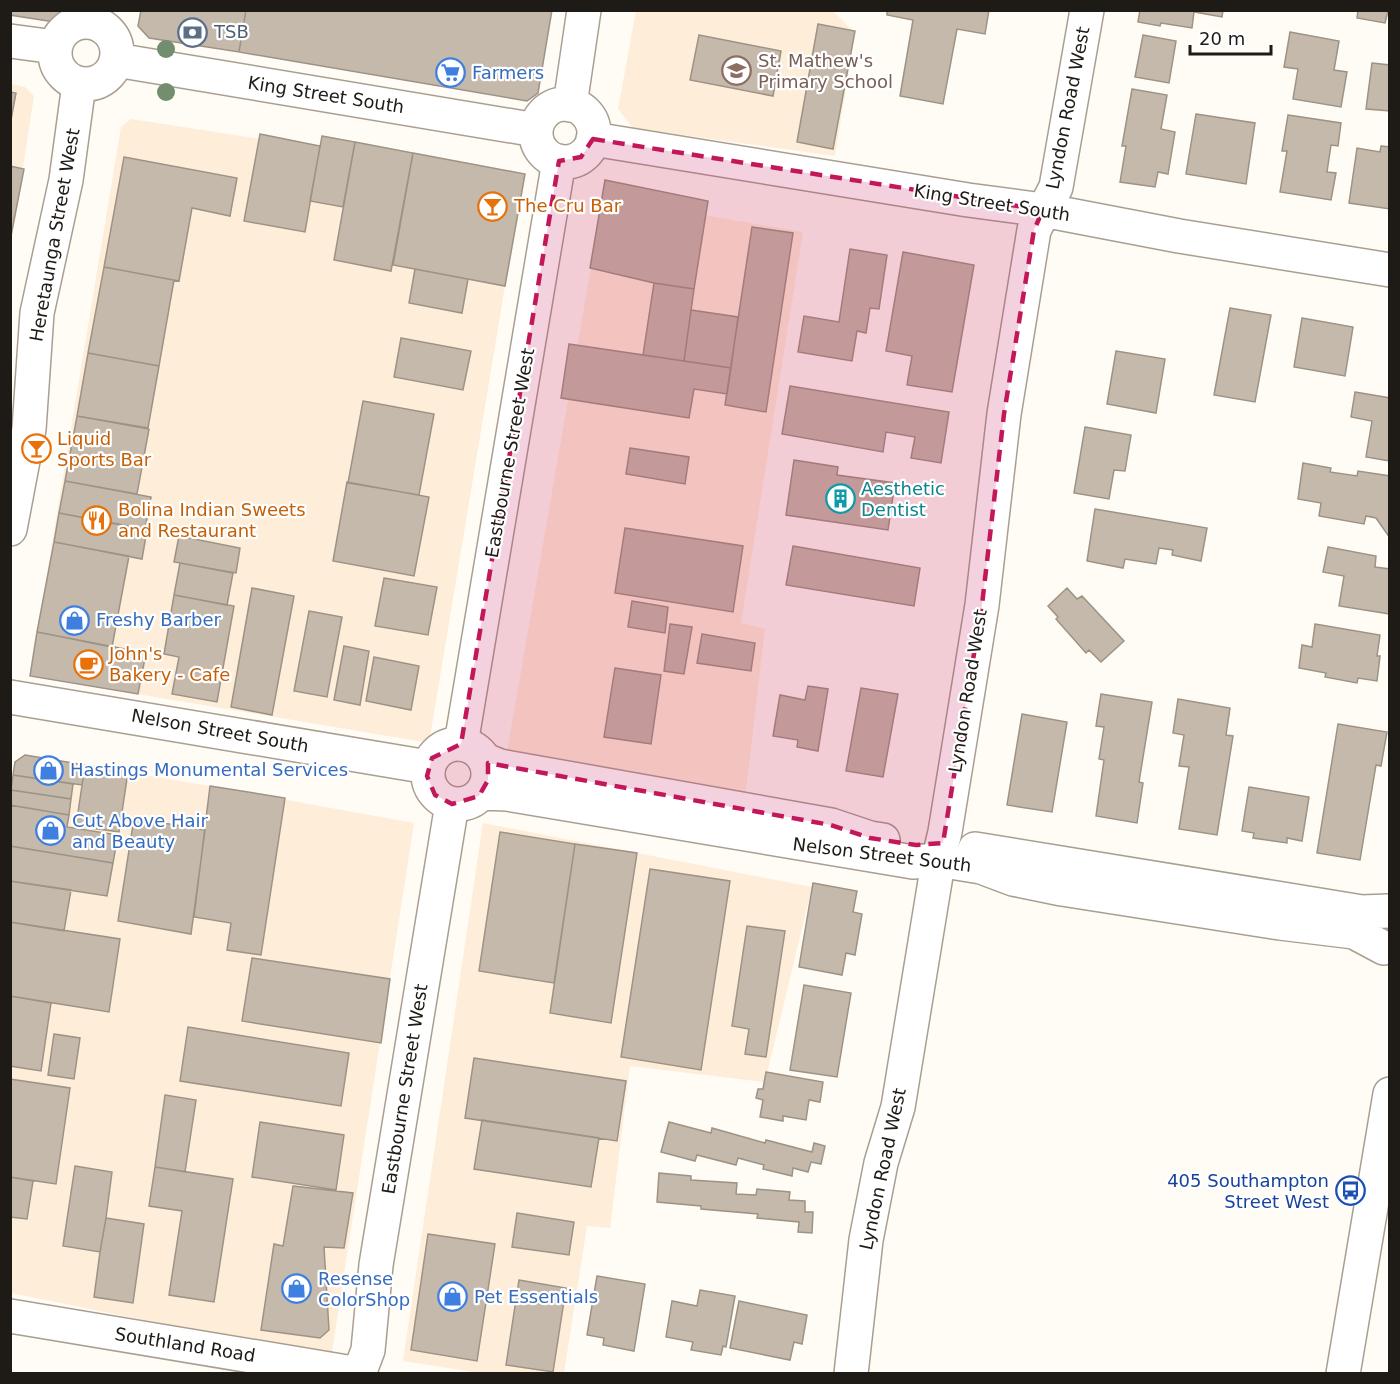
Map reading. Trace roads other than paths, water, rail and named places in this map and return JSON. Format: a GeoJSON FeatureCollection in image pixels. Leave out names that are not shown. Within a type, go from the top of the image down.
{"type":"FeatureCollection","features":[{"type":"Feature","properties":{"kind":"street"},"geometry":{"type":"LineString","coordinates":[[570,105],[584,10]]}},
{"type":"Feature","properties":{"kind":"street","name":"Lyndon Road West"},"geometry":{"type":"LineString","coordinates":[[851,1374],[866,1240],[881,1163],[898,1107],[982,605],[1004,414],[1034,230],[1056,187],[1087,10]]}},
{"type":"Feature","properties":{"kind":"street"},"geometry":{"type":"LineString","coordinates":[[91,16],[109,31],[117,50],[116,60],[113,69],[98,82],[79,84],[62,74],[54,56],[55,47],[58,37],[64,30],[91,16]]}},
{"type":"Feature","properties":{"kind":"street"},"geometry":{"type":"LineString","coordinates":[[10,41],[55,47]]}},
{"type":"Feature","properties":{"kind":"street","name":"King Street South"},"geometry":{"type":"LineString","coordinates":[[116,60],[536,130]]}},
{"type":"Feature","properties":{"kind":"street","name":"Heretaunga Street West"},"geometry":{"type":"LineString","coordinates":[[10,529],[28,429],[37,313],[66,180],[79,84]]}},
{"type":"Feature","properties":{"kind":"street"},"geometry":{"type":"LineString","coordinates":[[560,105],[570,105],[584,111],[589,117],[593,139],[591,146],[581,157],[567,162],[559,161],[542,150],[536,130],[544,113],[560,105]]}},
{"type":"Feature","properties":{"kind":"street","name":"King Street South"},"geometry":{"type":"LineString","coordinates":[[593,139],[1043,210],[1179,236],[1389,270]]}},
{"type":"Feature","properties":{"kind":"street","name":"Eastbourne Street West"},"geometry":{"type":"LineString","coordinates":[[473,752],[559,161]]}},
{"type":"Feature","properties":{"kind":"street","name":"Nelson Street South"},"geometry":{"type":"LineString","coordinates":[[10,697],[428,766]]}},
{"type":"Feature","properties":{"kind":"street"},"geometry":{"type":"LineString","coordinates":[[444,747],[473,752],[488,770],[488,780],[467,799],[443,801],[435,795],[427,776],[428,766],[432,758],[444,747]]}},
{"type":"Feature","properties":{"kind":"street","name":"Nelson Street South"},"geometry":{"type":"LineString","coordinates":[[473,752],[500,766],[831,825],[870,838],[916,845],[1014,879],[1062,889],[1280,923],[1354,932],[1387,952]]}},
{"type":"Feature","properties":{"kind":"street","name":"Nelson Street South"},"geometry":{"type":"LineString","coordinates":[[467,799],[507,794],[913,862],[940,852],[1088,868],[1362,912],[1389,910]]}},
{"type":"Feature","properties":{"kind":"street","name":"Eastbourne Street West"},"geometry":{"type":"LineString","coordinates":[[359,1374],[368,1350],[376,1265],[467,799]]}},
{"type":"Feature","properties":{"kind":"street"},"geometry":{"type":"LineString","coordinates":[[1387,952],[1381,939],[1380,926],[1389,910]]}},
{"type":"Feature","properties":{"kind":"street"},"geometry":{"type":"LineString","coordinates":[[1343,1374],[1389,1094]]}},
{"type":"Feature","properties":{"kind":"street","name":"Southland Road"},"geometry":{"type":"LineString","coordinates":[[10,1316],[359,1374]]}},
{"type":"Feature","properties":{"kind":"place","name":"TSB"},"geometry":{"type":"Point","coordinates":[193,32]}},
{"type":"Feature","properties":{"kind":"place","name":"St. Mathew's Primary School"},"geometry":{"type":"Point","coordinates":[737,71]}},
{"type":"Feature","properties":{"kind":"place","name":"Farmers"},"geometry":{"type":"Point","coordinates":[451,73]}},
{"type":"Feature","properties":{"kind":"place","name":"The Cru Bar"},"geometry":{"type":"Point","coordinates":[493,206]}},
{"type":"Feature","properties":{"kind":"place","name":"Liquid Sports Bar"},"geometry":{"type":"Point","coordinates":[36,449]}},
{"type":"Feature","properties":{"kind":"place","name":"Aesthetic Dentist"},"geometry":{"type":"Point","coordinates":[840,499]}},
{"type":"Feature","properties":{"kind":"place","name":"Bolina Indian Sweets and Restaurant"},"geometry":{"type":"Point","coordinates":[97,520]}},
{"type":"Feature","properties":{"kind":"place","name":"Freshy Barber"},"geometry":{"type":"Point","coordinates":[75,620]}},
{"type":"Feature","properties":{"kind":"place","name":"John's Bakery - Cafe"},"geometry":{"type":"Point","coordinates":[88,664]}},
{"type":"Feature","properties":{"kind":"place","name":"Hastings Monumental Services"},"geometry":{"type":"Point","coordinates":[49,770]}},
{"type":"Feature","properties":{"kind":"place","name":"Cut Above Hair and Beauty"},"geometry":{"type":"Point","coordinates":[51,831]}},
{"type":"Feature","properties":{"kind":"place","name":"405 Southampton Street West"},"geometry":{"type":"Point","coordinates":[1350,1191]}},
{"type":"Feature","properties":{"kind":"place","name":"Resense ColorShop"},"geometry":{"type":"Point","coordinates":[297,1289]}},
{"type":"Feature","properties":{"kind":"place","name":"Pet Essentials"},"geometry":{"type":"Point","coordinates":[453,1297]}}]}
